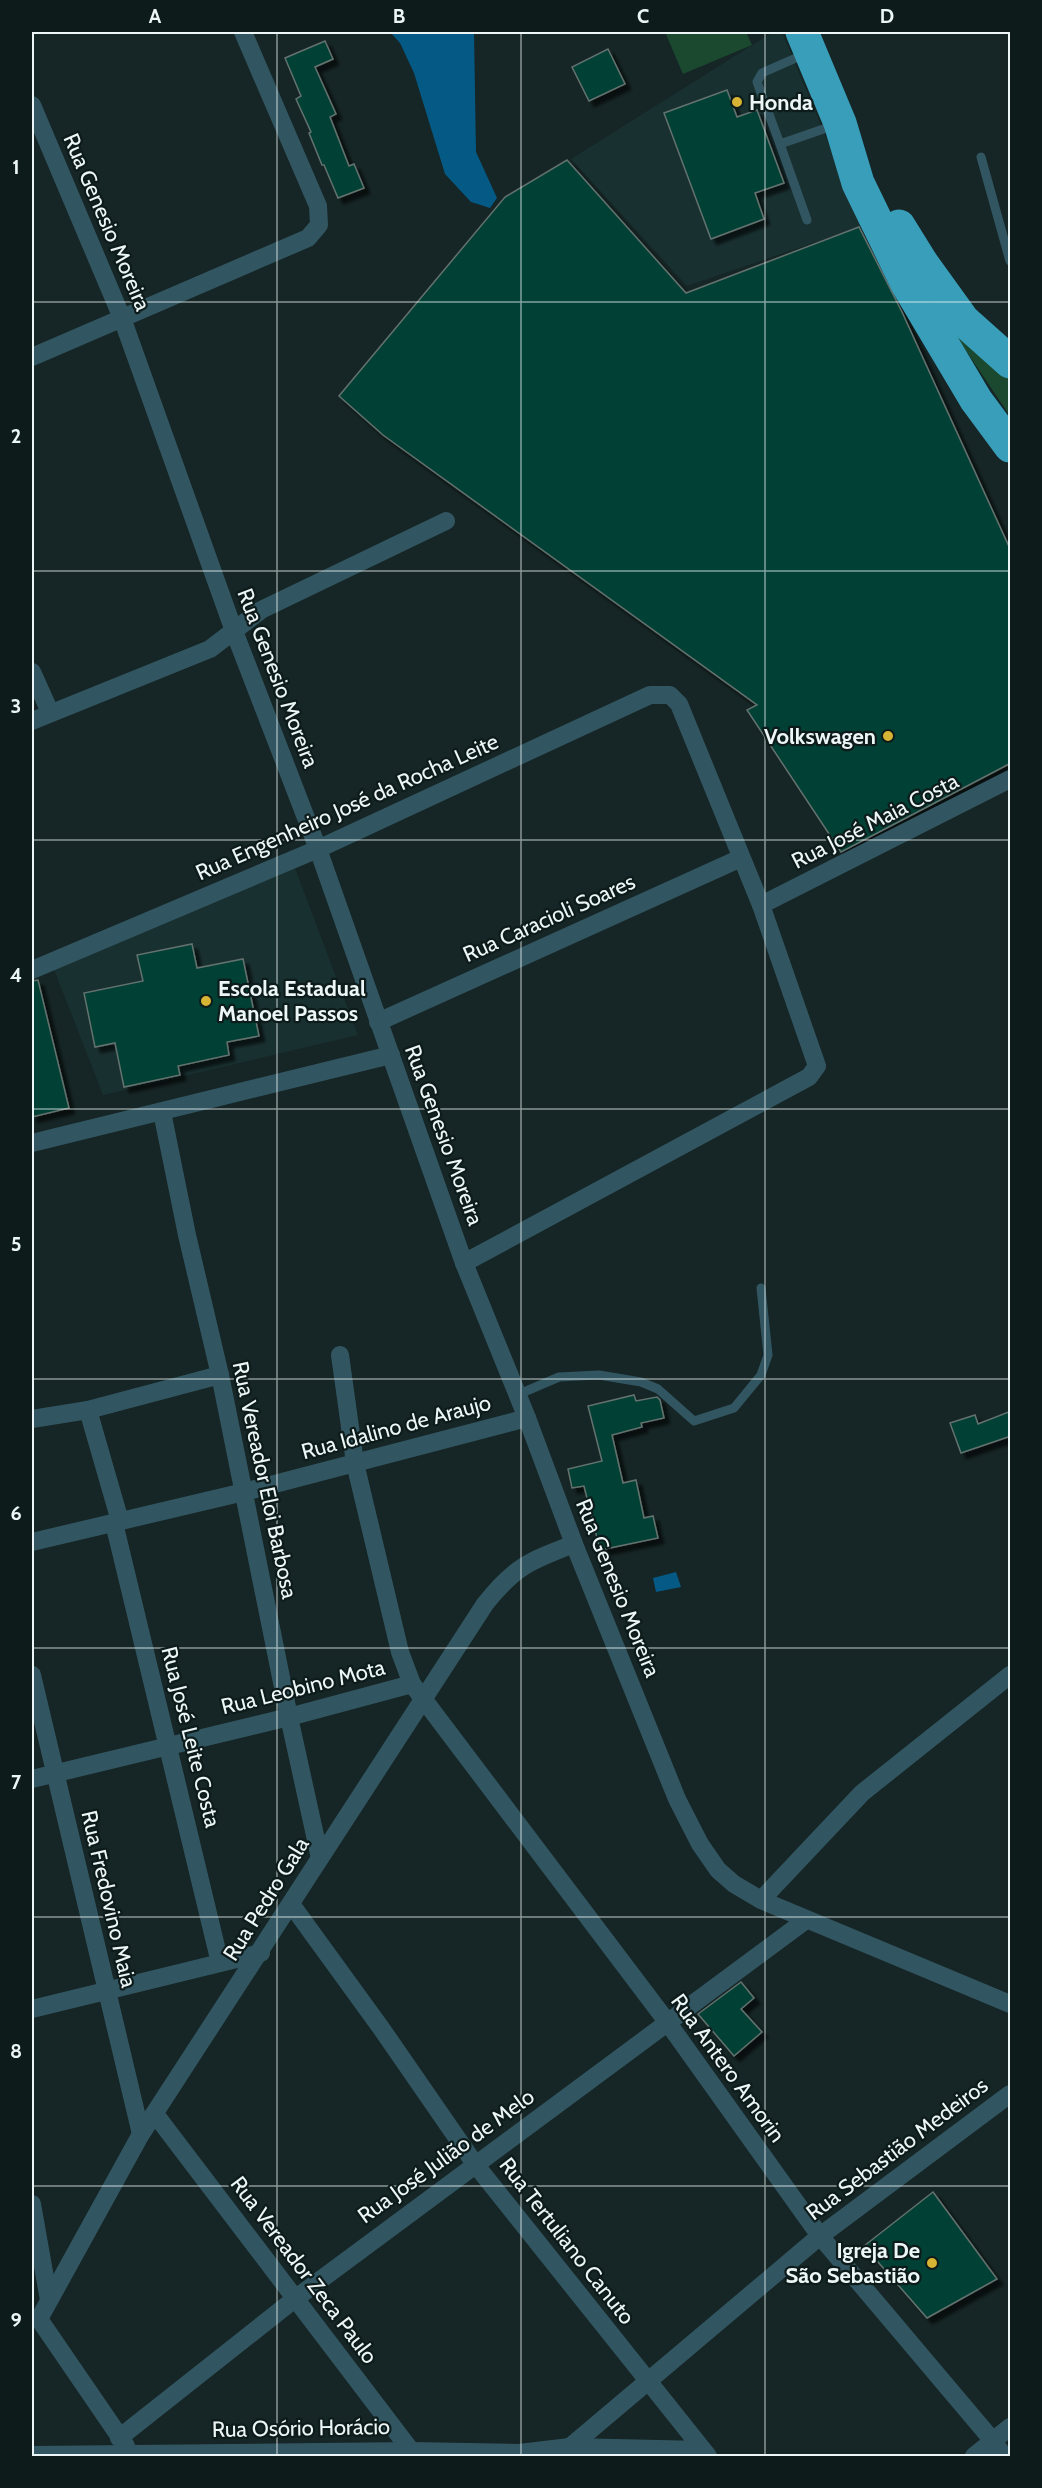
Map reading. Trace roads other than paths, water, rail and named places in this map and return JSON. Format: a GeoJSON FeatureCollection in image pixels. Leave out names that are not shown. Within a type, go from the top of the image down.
{"type":"FeatureCollection","features":[{"type":"Feature","properties":{"kind":"highway"},"geometry":{"type":"LineString","coordinates":[[806,41],[841,129],[858,183],[907,284],[976,400],[1011,446]]}},
{"type":"Feature","properties":{"kind":"highway"},"geometry":{"type":"LineString","coordinates":[[841,129],[922,263],[963,320],[1011,362]]}},
{"type":"Feature","properties":{"kind":"street"},"geometry":{"type":"LineString","coordinates":[[32,357],[308,238],[319,225],[318,206],[243,32]]}},
{"type":"Feature","properties":{"kind":"street","name":"Rua Genesio Moreira"},"geometry":{"type":"LineString","coordinates":[[32,105],[122,318],[234,631],[318,849],[464,1263],[677,1799],[700,1844],[718,1870],[734,1884],[761,1900],[1011,2004]]}},
{"type":"Feature","properties":{"kind":"street"},"geometry":{"type":"LineString","coordinates":[[32,721],[210,649],[261,610],[446,521]]}},
{"type":"Feature","properties":{"kind":"street"},"geometry":{"type":"LineString","coordinates":[[32,672],[50,712]]}},
{"type":"Feature","properties":{"kind":"street","name":"Rua Engenheiro José da Rocha Leite"},"geometry":{"type":"LineString","coordinates":[[32,970],[318,849],[650,695],[670,695],[680,704],[741,858]]}},
{"type":"Feature","properties":{"kind":"street","name":"Rua José Maia Costa"},"geometry":{"type":"LineString","coordinates":[[761,905],[1011,779]]}},
{"type":"Feature","properties":{"kind":"street"},"geometry":{"type":"LineString","coordinates":[[464,1263],[809,1077],[817,1066],[761,905],[741,858]]}},
{"type":"Feature","properties":{"kind":"street","name":"Rua Caracioli Soares"},"geometry":{"type":"LineString","coordinates":[[378,1022],[741,858]]}},
{"type":"Feature","properties":{"kind":"street"},"geometry":{"type":"LineString","coordinates":[[32,1143],[391,1054]]}},
{"type":"Feature","properties":{"kind":"street","name":"Rua Vereador Eloi Barbosa"},"geometry":{"type":"LineString","coordinates":[[162,1112],[187,1235],[220,1375],[320,1858]]}},
{"type":"Feature","properties":{"kind":"street","name":"Rua Antero Amorin"},"geometry":{"type":"LineString","coordinates":[[340,1356],[355,1463],[400,1652],[412,1684],[668,2023],[820,2236],[999,2449]]}},
{"type":"Feature","properties":{"kind":"street"},"geometry":{"type":"LineString","coordinates":[[32,1419],[88,1410],[220,1375]]}},
{"type":"Feature","properties":{"kind":"street","name":"Rua José Leite Costa"},"geometry":{"type":"LineString","coordinates":[[88,1410],[117,1522],[220,1963]]}},
{"type":"Feature","properties":{"kind":"street","name":"Rua Idalino de Araujo"},"geometry":{"type":"LineString","coordinates":[[32,1542],[244,1492],[527,1418]]}},
{"type":"Feature","properties":{"kind":"street","name":"Rua Pedro Gala"},"geometry":{"type":"LineString","coordinates":[[35,2319],[49,2300],[141,2134],[261,1953],[485,1604],[504,1580],[527,1563],[574,1544]]}},
{"type":"Feature","properties":{"kind":"street","name":"Rua Fredovino Maia"},"geometry":{"type":"LineString","coordinates":[[32,1675],[141,2134]]}},
{"type":"Feature","properties":{"kind":"street"},"geometry":{"type":"LineString","coordinates":[[761,1900],[862,1793],[1011,1675]]}},
{"type":"Feature","properties":{"kind":"street","name":"Rua Leobino Mota"},"geometry":{"type":"LineString","coordinates":[[32,1779],[289,1717],[412,1684]]}},
{"type":"Feature","properties":{"kind":"street","name":"Rua Tertuliano Canuto"},"geometry":{"type":"LineString","coordinates":[[291,1904],[381,2028],[475,2164],[705,2453]]}},
{"type":"Feature","properties":{"kind":"street","name":"Rua José Julião de Melo"},"geometry":{"type":"LineString","coordinates":[[119,2438],[296,2298],[806,1920]]}},
{"type":"Feature","properties":{"kind":"street"},"geometry":{"type":"LineString","coordinates":[[32,2009],[261,1953]]}},
{"type":"Feature","properties":{"kind":"street","name":"Rua Sebastião Medeiros"},"geometry":{"type":"LineString","coordinates":[[647,2382],[820,2236],[1007,2103]]}},
{"type":"Feature","properties":{"kind":"street","name":"Rua Vereador Zeca Paulo"},"geometry":{"type":"LineString","coordinates":[[155,2114],[413,2454]]}},
{"type":"Feature","properties":{"kind":"street"},"geometry":{"type":"LineString","coordinates":[[32,2205],[49,2300]]}},
{"type":"Feature","properties":{"kind":"street"},"geometry":{"type":"LineString","coordinates":[[35,2319],[132,2455]]}},
{"type":"Feature","properties":{"kind":"street"},"geometry":{"type":"LineString","coordinates":[[570,2447],[647,2382]]}},
{"type":"Feature","properties":{"kind":"street"},"geometry":{"type":"LineString","coordinates":[[974,2457],[999,2449],[1011,2427]]}},
{"type":"Feature","properties":{"kind":"street","name":"Rua Osório Horácio"},"geometry":{"type":"LineString","coordinates":[[32,2455],[516,2455],[570,2447],[705,2453]]}},
{"type":"Feature","properties":{"kind":"lane"},"geometry":{"type":"LineString","coordinates":[[806,41],[762,73],[757,82],[807,220]]}},
{"type":"Feature","properties":{"kind":"lane"},"geometry":{"type":"LineString","coordinates":[[780,144],[841,129]]}},
{"type":"Feature","properties":{"kind":"lane"},"geometry":{"type":"LineString","coordinates":[[981,157],[1011,261]]}},
{"type":"Feature","properties":{"kind":"lane"},"geometry":{"type":"LineString","coordinates":[[517,1395],[559,1377],[599,1375],[641,1382],[658,1389],[694,1421],[734,1408],[761,1375],[768,1355],[761,1288]]}},
{"type":"Feature","properties":{"kind":"water"},"geometry":{"type":"Polygon","coordinates":[[[390,32],[474,32],[476,152],[497,198],[490,208],[471,202],[445,174],[414,73],[400,43],[390,32]]]}},
{"type":"Feature","properties":{"kind":"water"},"geometry":{"type":"Polygon","coordinates":[[[676,1572],[681,1587],[656,1592],[653,1578],[676,1572]]]}},
{"type":"Feature","properties":{"kind":"place","name":"Honda"},"geometry":{"type":"Point","coordinates":[737,102]}},
{"type":"Feature","properties":{"kind":"place","name":"Volkswagen"},"geometry":{"type":"Point","coordinates":[888,736]}},
{"type":"Feature","properties":{"kind":"place","name":"Escola Estadual Manoel Passos"},"geometry":{"type":"Point","coordinates":[206,1001]}},
{"type":"Feature","properties":{"kind":"place","name":"Igreja De São Sebastião"},"geometry":{"type":"Point","coordinates":[932,2263]}}]}
